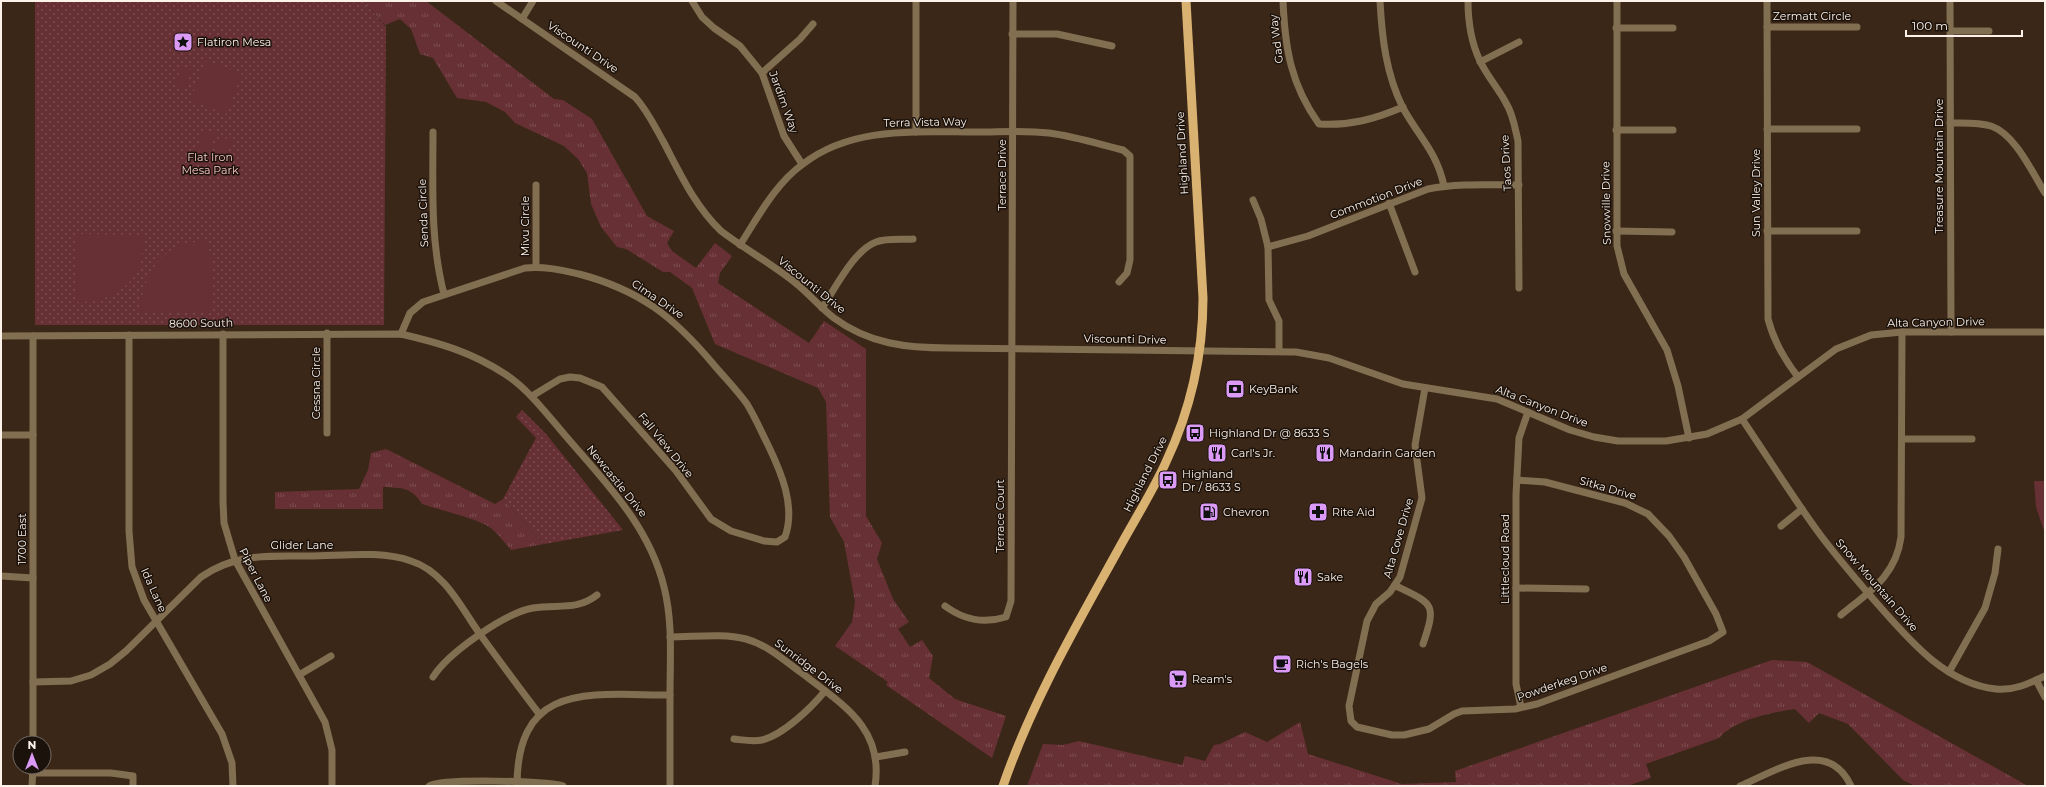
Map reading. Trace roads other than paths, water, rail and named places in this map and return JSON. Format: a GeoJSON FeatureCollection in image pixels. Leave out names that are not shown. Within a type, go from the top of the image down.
{"type":"FeatureCollection","features":[{"type":"Feature","properties":{"kind":"main road","name":"Highland Drive"},"geometry":{"type":"LineString","coordinates":[[1003,786],[1012,757],[1036,701],[1166,461],[1188,404],[1199,351],[1203,288],[1186,1]]}},
{"type":"Feature","properties":{"kind":"street","name":"Viscounti Drive"},"geometry":{"type":"LineString","coordinates":[[496,1],[634,97],[649,115],[685,184],[700,208],[716,225],[740,245],[798,285],[822,308],[849,328],[866,336],[899,346],[1199,351]]}},
{"type":"Feature","properties":{"kind":"street"},"geometry":{"type":"LineString","coordinates":[[522,18],[533,1]]}},
{"type":"Feature","properties":{"kind":"street","name":"Jardim Way"},"geometry":{"type":"LineString","coordinates":[[692,1],[702,17],[714,28],[740,46],[762,73],[784,136],[802,164]]}},
{"type":"Feature","properties":{"kind":"street"},"geometry":{"type":"LineString","coordinates":[[916,1],[916,132]]}},
{"type":"Feature","properties":{"kind":"street","name":"Terrace Drive"},"geometry":{"type":"LineString","coordinates":[[1013,1],[1013,349]]}},
{"type":"Feature","properties":{"kind":"street","name":"Gad Way"},"geometry":{"type":"LineString","coordinates":[[1283,1],[1285,34],[1293,75],[1310,112],[1319,124],[1336,125],[1370,120],[1403,107]]}},
{"type":"Feature","properties":{"kind":"street"},"geometry":{"type":"LineString","coordinates":[[1380,1],[1385,54],[1403,107],[1432,151],[1444,186]]}},
{"type":"Feature","properties":{"kind":"street","name":"Taos Drive"},"geometry":{"type":"LineString","coordinates":[[1468,1],[1471,32],[1480,62],[1507,104],[1514,121],[1518,141],[1519,288]]}},
{"type":"Feature","properties":{"kind":"street","name":"Snowville Drive"},"geometry":{"type":"LineString","coordinates":[[1617,1],[1616,231],[1618,253],[1624,274],[1667,350],[1672,363],[1689,438]]}},
{"type":"Feature","properties":{"kind":"street","name":"Sun Valley Drive"},"geometry":{"type":"LineString","coordinates":[[1767,1],[1768,319],[1778,350],[1798,377]]}},
{"type":"Feature","properties":{"kind":"street","name":"Treasure Mountain Drive"},"geometry":{"type":"LineString","coordinates":[[1950,1],[1951,332]]}},
{"type":"Feature","properties":{"kind":"street"},"geometry":{"type":"LineString","coordinates":[[762,73],[800,39],[813,24]]}},
{"type":"Feature","properties":{"kind":"street","name":"Zermatt Circle"},"geometry":{"type":"LineString","coordinates":[[1767,27],[1857,27]]}},
{"type":"Feature","properties":{"kind":"street"},"geometry":{"type":"LineString","coordinates":[[1616,28],[1673,28]]}},
{"type":"Feature","properties":{"kind":"street"},"geometry":{"type":"LineString","coordinates":[[1950,30],[1989,31]]}},
{"type":"Feature","properties":{"kind":"street"},"geometry":{"type":"LineString","coordinates":[[1012,34],[1057,34],[1112,46]]}},
{"type":"Feature","properties":{"kind":"street"},"geometry":{"type":"LineString","coordinates":[[1480,62],[1520,42]]}},
{"type":"Feature","properties":{"kind":"street"},"geometry":{"type":"LineString","coordinates":[[1950,123],[1979,124],[1991,126],[2001,131],[2016,146],[2045,193]]}},
{"type":"Feature","properties":{"kind":"street"},"geometry":{"type":"LineString","coordinates":[[1767,129],[1857,129]]}},
{"type":"Feature","properties":{"kind":"street"},"geometry":{"type":"LineString","coordinates":[[1616,130],[1672,130]]}},
{"type":"Feature","properties":{"kind":"street","name":"Senda Circle"},"geometry":{"type":"LineString","coordinates":[[433,132],[433,224],[435,248],[444,294]]}},
{"type":"Feature","properties":{"kind":"street","name":"Terra Vista Way"},"geometry":{"type":"LineString","coordinates":[[740,245],[777,189],[802,164],[818,153],[854,140],[894,132],[1037,132],[1061,135],[1123,150],[1130,156],[1130,260],[1127,273],[1119,282]]}},
{"type":"Feature","properties":{"kind":"street","name":"Mivu Circle"},"geometry":{"type":"LineString","coordinates":[[536,185],[536,266]]}},
{"type":"Feature","properties":{"kind":"street","name":"Commotion Drive"},"geometry":{"type":"LineString","coordinates":[[1268,247],[1308,236],[1389,203],[1444,186],[1519,185]]}},
{"type":"Feature","properties":{"kind":"street"},"geometry":{"type":"LineString","coordinates":[[1254,200],[1268,247],[1269,300],[1279,321],[1279,351]]}},
{"type":"Feature","properties":{"kind":"street"},"geometry":{"type":"LineString","coordinates":[[1389,203],[1415,272]]}},
{"type":"Feature","properties":{"kind":"street"},"geometry":{"type":"LineString","coordinates":[[1616,231],[1672,232]]}},
{"type":"Feature","properties":{"kind":"street"},"geometry":{"type":"LineString","coordinates":[[1767,231],[1857,231]]}},
{"type":"Feature","properties":{"kind":"street"},"geometry":{"type":"LineString","coordinates":[[822,308],[854,260],[868,246],[889,240],[913,239]]}},
{"type":"Feature","properties":{"kind":"street","name":"Cima Drive"},"geometry":{"type":"LineString","coordinates":[[401,334],[410,312],[423,302],[514,271],[536,266],[585,276],[627,290],[668,317],[693,339],[747,405],[782,474],[788,507],[787,531],[781,541]]}},
{"type":"Feature","properties":{"kind":"street"},"geometry":{"type":"LineString","coordinates":[[1841,615],[1888,574],[1900,551],[1902,332]]}},
{"type":"Feature","properties":{"kind":"street","name":"Alta Canyon Drive"},"geometry":{"type":"LineString","coordinates":[[1199,351],[1279,351],[1329,358],[1381,378],[1425,388],[1497,399],[1570,430],[1594,438],[1641,442],[1689,438],[1725,427],[1742,419],[1831,353],[1854,340],[1871,335],[1902,332],[2045,332]]}},
{"type":"Feature","properties":{"kind":"street","name":"8600 South"},"geometry":{"type":"LineString","coordinates":[[1,336],[327,333],[401,334]]}},
{"type":"Feature","properties":{"kind":"street","name":"Cessna Circle"},"geometry":{"type":"LineString","coordinates":[[327,333],[327,434]]}},
{"type":"Feature","properties":{"kind":"street","name":"Piper Lane"},"geometry":{"type":"LineString","coordinates":[[223,334],[224,523],[235,560],[325,722],[332,750],[332,786]]}},
{"type":"Feature","properties":{"kind":"street","name":"Newcastle Drive"},"geometry":{"type":"LineString","coordinates":[[401,334],[440,342],[475,357],[506,375],[532,396],[627,508],[642,531],[658,566],[668,609],[670,637],[670,786]]}},
{"type":"Feature","properties":{"kind":"street","name":"Ida Lane"},"geometry":{"type":"LineString","coordinates":[[129,335],[130,549],[137,583],[156,621],[222,734],[232,763],[233,786]]}},
{"type":"Feature","properties":{"kind":"street","name":"1700 East"},"geometry":{"type":"LineString","coordinates":[[32,735],[33,336]]}},
{"type":"Feature","properties":{"kind":"street","name":"Terrace Court"},"geometry":{"type":"LineString","coordinates":[[945,606],[957,615],[975,620],[990,621],[1006,617],[1009,610],[1011,601],[1013,349]]}},
{"type":"Feature","properties":{"kind":"street","name":"Fall View Drive"},"geometry":{"type":"LineString","coordinates":[[532,396],[560,379],[570,377],[580,378],[602,388],[676,471],[711,519],[731,531],[772,543],[781,541]]}},
{"type":"Feature","properties":{"kind":"street","name":"Alta Cove Drive"},"geometry":{"type":"LineString","coordinates":[[1349,706],[1367,621],[1376,604],[1396,586],[1422,498],[1416,445],[1425,388]]}},
{"type":"Feature","properties":{"kind":"street","name":"Littlecloud Road"},"geometry":{"type":"LineString","coordinates":[[1521,708],[1516,684],[1517,480],[1519,438],[1528,412]]}},
{"type":"Feature","properties":{"kind":"street","name":"Snow Mountain Drive"},"geometry":{"type":"LineString","coordinates":[[1742,419],[1802,509],[1833,552],[1917,648],[1949,672],[1968,681],[1997,689],[2010,689],[2045,676]]}},
{"type":"Feature","properties":{"kind":"street"},"geometry":{"type":"LineString","coordinates":[[1,435],[33,435]]}},
{"type":"Feature","properties":{"kind":"street"},"geometry":{"type":"LineString","coordinates":[[1902,439],[1972,439]]}},
{"type":"Feature","properties":{"kind":"street","name":"Sitka Drive"},"geometry":{"type":"LineString","coordinates":[[1517,480],[1546,482],[1625,502],[1648,514],[1676,546],[1716,614],[1723,632]]}},
{"type":"Feature","properties":{"kind":"street"},"geometry":{"type":"LineString","coordinates":[[1781,526],[1802,509]]}},
{"type":"Feature","properties":{"kind":"street"},"geometry":{"type":"LineString","coordinates":[[1949,672],[1985,608],[1991,591],[1998,549]]}},
{"type":"Feature","properties":{"kind":"street","name":"Glider Lane"},"geometry":{"type":"LineString","coordinates":[[33,682],[71,681],[91,675],[110,664],[126,651],[201,577],[211,570],[235,560],[260,556],[381,556],[412,561],[426,567],[446,586],[480,635],[540,715]]}},
{"type":"Feature","properties":{"kind":"street"},"geometry":{"type":"LineString","coordinates":[[1,576],[33,578]]}},
{"type":"Feature","properties":{"kind":"street"},"geometry":{"type":"LineString","coordinates":[[1396,586],[1420,597],[1427,602],[1430,607],[1431,621],[1423,644]]}},
{"type":"Feature","properties":{"kind":"street"},"geometry":{"type":"LineString","coordinates":[[1516,588],[1586,589]]}},
{"type":"Feature","properties":{"kind":"street"},"geometry":{"type":"LineString","coordinates":[[433,677],[446,661],[480,635],[513,614],[550,606],[577,606],[589,602],[597,595]]}},
{"type":"Feature","properties":{"kind":"street","name":"Powderkeg Drive"},"geometry":{"type":"LineString","coordinates":[[1349,706],[1351,721],[1357,727],[1392,735],[1404,735],[1429,730],[1462,711],[1504,710],[1537,704],[1709,641],[1723,632]]}},
{"type":"Feature","properties":{"kind":"street","name":"Sunridge Drive"},"geometry":{"type":"LineString","coordinates":[[670,637],[730,637],[761,645],[825,691],[856,717],[872,742],[876,757],[875,786]]}},
{"type":"Feature","properties":{"kind":"street"},"geometry":{"type":"LineString","coordinates":[[300,675],[330,656]]}},
{"type":"Feature","properties":{"kind":"street"},"geometry":{"type":"LineString","coordinates":[[2036,680],[2045,697]]}},
{"type":"Feature","properties":{"kind":"street"},"geometry":{"type":"LineString","coordinates":[[734,739],[752,741],[772,737],[816,701],[825,691]]}},
{"type":"Feature","properties":{"kind":"street"},"geometry":{"type":"LineString","coordinates":[[517,784],[520,751],[525,736],[540,715],[549,707],[563,700],[579,696],[670,695]]}},
{"type":"Feature","properties":{"kind":"street"},"geometry":{"type":"LineString","coordinates":[[876,757],[905,752]]}},
{"type":"Feature","properties":{"kind":"street"},"geometry":{"type":"LineString","coordinates":[[1741,786],[1802,760],[1814,759],[1837,767],[1845,775],[1851,786]]}},
{"type":"Feature","properties":{"kind":"street"},"geometry":{"type":"LineString","coordinates":[[52,771],[111,773],[133,776],[134,786]]}},
{"type":"Feature","properties":{"kind":"street"},"geometry":{"type":"LineString","coordinates":[[32,775],[32,786]]}},
{"type":"Feature","properties":{"kind":"street"},"geometry":{"type":"LineString","coordinates":[[429,786],[448,782],[563,786]]}},
{"type":"Feature","properties":{"kind":"place","name":"Flatiron Mesa"},"geometry":{"type":"Point","coordinates":[183,42]}},
{"type":"Feature","properties":{"kind":"place","name":"KeyBank"},"geometry":{"type":"Point","coordinates":[1235,389]}},
{"type":"Feature","properties":{"kind":"place","name":"Highland Dr @ 8633 S"},"geometry":{"type":"Point","coordinates":[1195,433]}},
{"type":"Feature","properties":{"kind":"place","name":"Carl's Jr."},"geometry":{"type":"Point","coordinates":[1217,453]}},
{"type":"Feature","properties":{"kind":"place","name":"Mandarin Garden"},"geometry":{"type":"Point","coordinates":[1325,453]}},
{"type":"Feature","properties":{"kind":"place","name":"Highland Dr / 8633 S"},"geometry":{"type":"Point","coordinates":[1168,480]}},
{"type":"Feature","properties":{"kind":"place","name":"Chevron"},"geometry":{"type":"Point","coordinates":[1209,512]}},
{"type":"Feature","properties":{"kind":"place","name":"Rite Aid"},"geometry":{"type":"Point","coordinates":[1318,512]}},
{"type":"Feature","properties":{"kind":"place","name":"Sake"},"geometry":{"type":"Point","coordinates":[1303,577]}},
{"type":"Feature","properties":{"kind":"place","name":"Rich's Bagels"},"geometry":{"type":"Point","coordinates":[1282,664]}},
{"type":"Feature","properties":{"kind":"place","name":"Ream's"},"geometry":{"type":"Point","coordinates":[1178,679]}},
{"type":"Feature","properties":{"kind":"park label","name":"Flat Iron Mesa Park"},"geometry":{"type":"Point","coordinates":[210,163]}}]}
